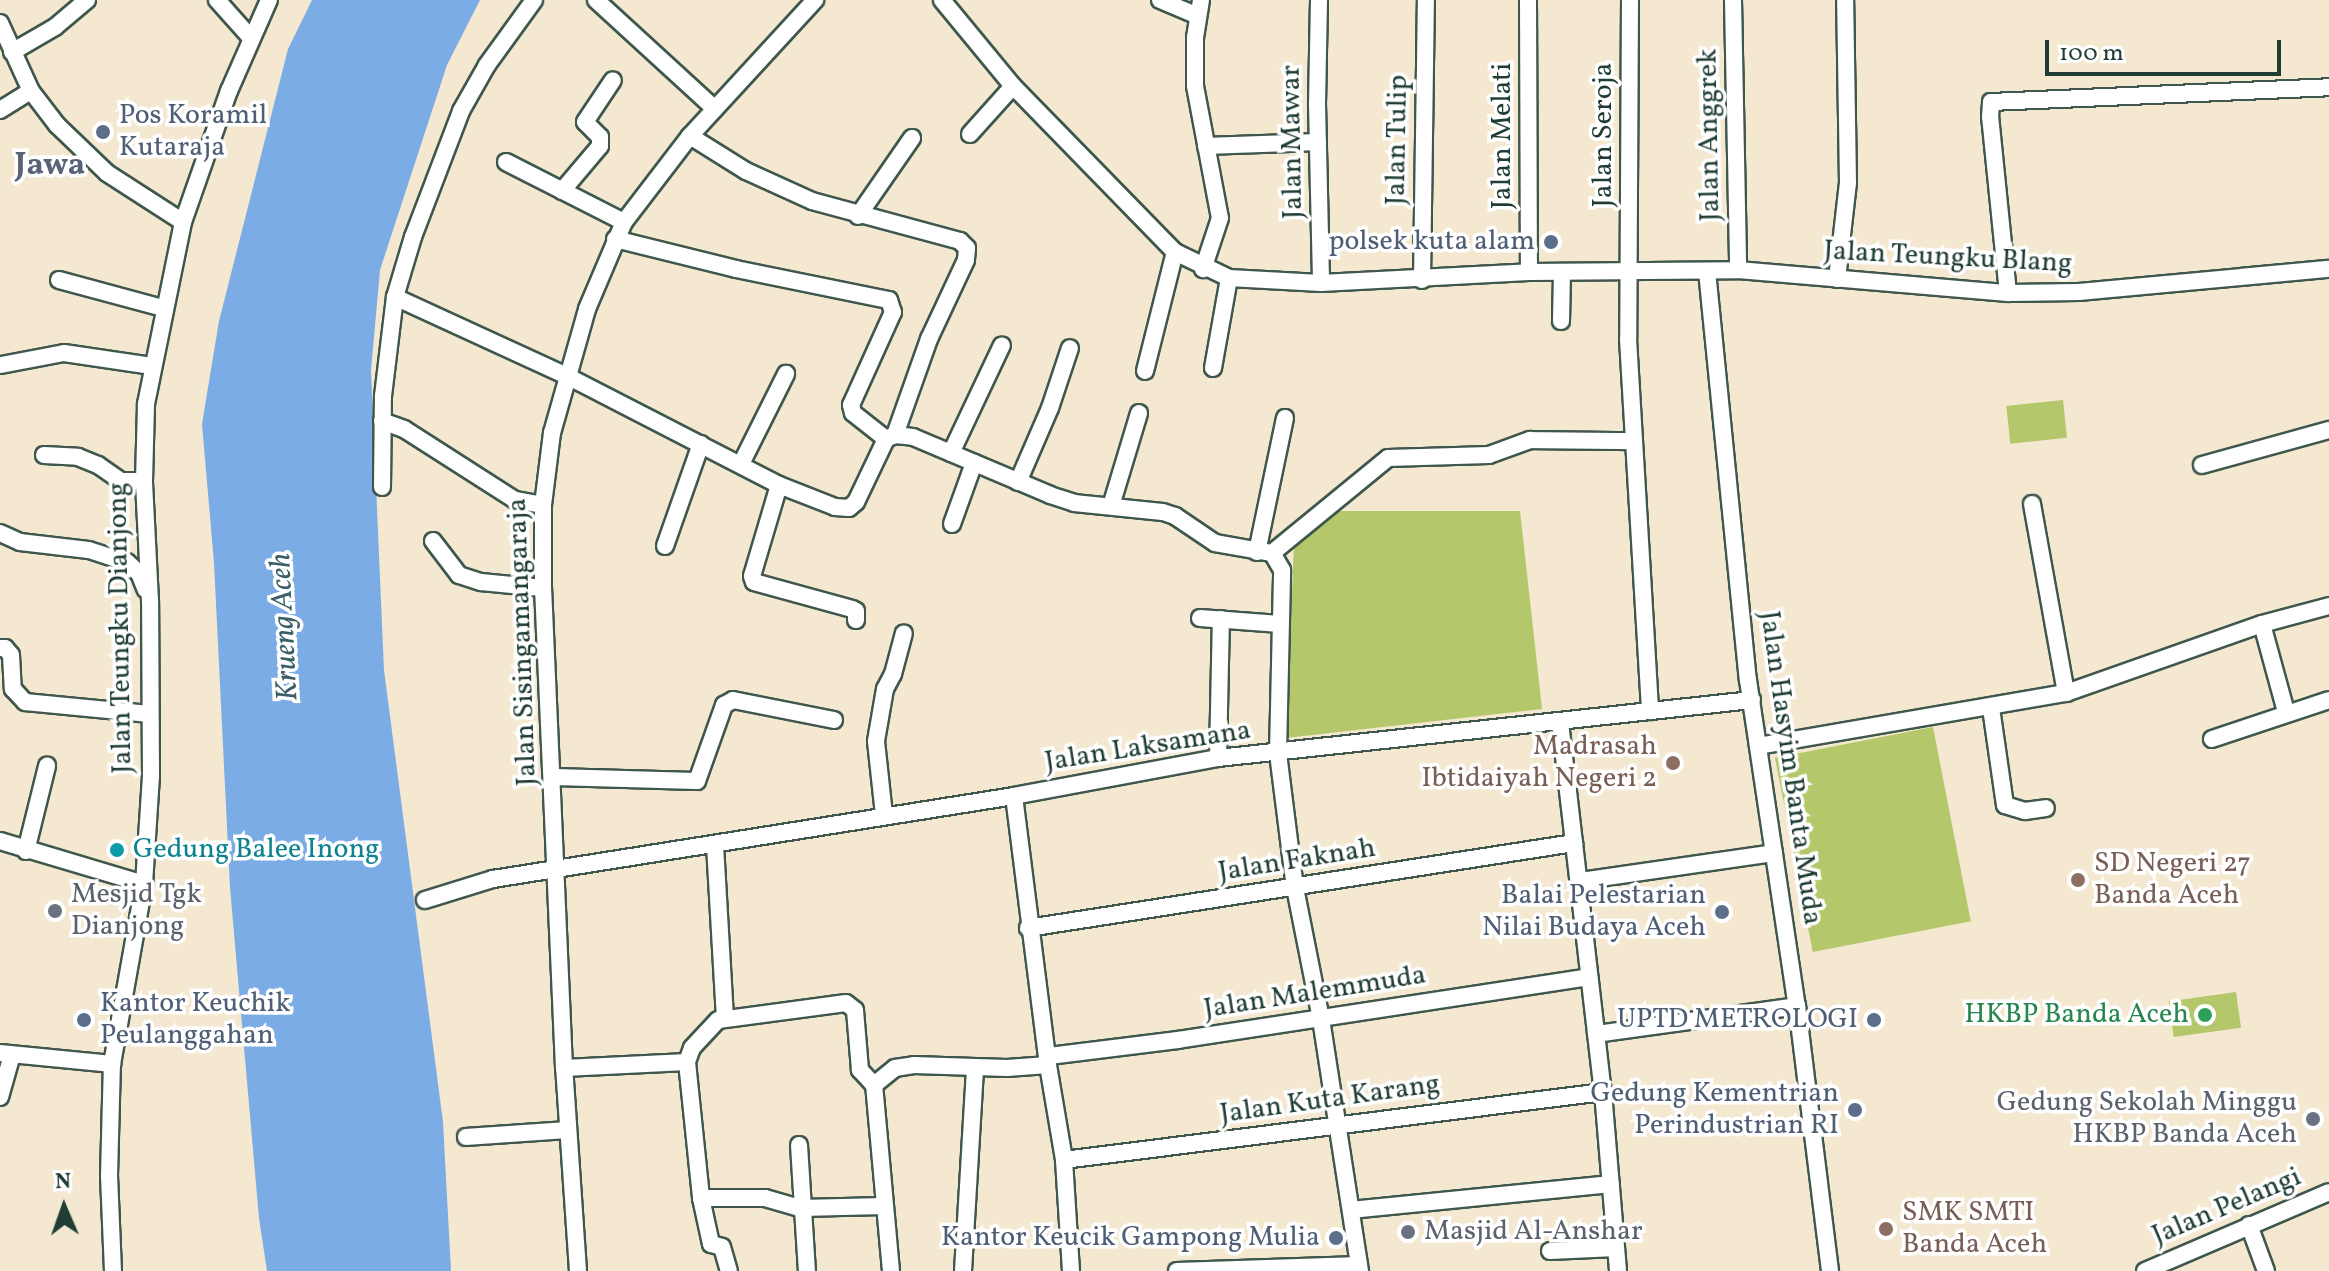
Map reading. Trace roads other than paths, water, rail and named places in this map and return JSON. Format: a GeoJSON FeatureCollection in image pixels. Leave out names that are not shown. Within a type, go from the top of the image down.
{"type":"FeatureCollection","features":[{"type":"Feature","properties":{"kind":"street"},"geometry":{"type":"LineString","coordinates":[[12,52],[55,27],[87,0]]}},
{"type":"Feature","properties":{"kind":"street"},"geometry":{"type":"LineString","coordinates":[[217,0],[251,38]]}},
{"type":"Feature","properties":{"kind":"street","name":"Jalan Teungku Dianjong"},"geometry":{"type":"LineString","coordinates":[[113,1271],[109,1176],[112,1064],[144,884],[151,775],[150,601],[144,481],[146,404],[163,308],[183,222],[251,38],[269,0]]}},
{"type":"Feature","properties":{"kind":"street"},"geometry":{"type":"LineString","coordinates":[[382,487],[382,421],[395,297],[413,237],[461,111],[487,65],[534,0]]}},
{"type":"Feature","properties":{"kind":"street"},"geometry":{"type":"LineString","coordinates":[[596,0],[715,109]]}},
{"type":"Feature","properties":{"kind":"street","name":"Jalan Sisingamangaraja"},"geometry":{"type":"LineString","coordinates":[[578,1271],[567,1130],[543,588],[543,505],[552,433],[587,309],[624,222],[690,136],[815,0]]}},
{"type":"Feature","properties":{"kind":"street","name":"Jalan Teungku Blang"},"geometry":{"type":"LineString","coordinates":[[942,0],[1013,86],[1175,252],[1203,269],[1229,278],[1321,283],[1529,272],[1738,270],[2008,293],[2094,291],[2329,269]]}},
{"type":"Feature","properties":{"kind":"street"},"geometry":{"type":"LineString","coordinates":[[1160,0],[1200,8],[1195,86],[1220,226],[1203,269]]}},
{"type":"Feature","properties":{"kind":"street","name":"Jalan Mawar"},"geometry":{"type":"LineString","coordinates":[[1319,0],[1321,283]]}},
{"type":"Feature","properties":{"kind":"street","name":"Jalan Tulip"},"geometry":{"type":"LineString","coordinates":[[1422,280],[1426,0]]}},
{"type":"Feature","properties":{"kind":"street","name":"Jalan Melati"},"geometry":{"type":"LineString","coordinates":[[1528,0],[1529,272]]}},
{"type":"Feature","properties":{"kind":"street","name":"Jalan Seroja"},"geometry":{"type":"LineString","coordinates":[[1630,0],[1632,441],[1650,711]]}},
{"type":"Feature","properties":{"kind":"street","name":"Jalan Anggrek"},"geometry":{"type":"LineString","coordinates":[[1733,0],[1738,270]]}},
{"type":"Feature","properties":{"kind":"street"},"geometry":{"type":"LineString","coordinates":[[1837,279],[1848,183],[1845,0]]}},
{"type":"Feature","properties":{"kind":"street"},"geometry":{"type":"LineString","coordinates":[[0,23],[31,91],[57,125],[107,173],[183,222]]}},
{"type":"Feature","properties":{"kind":"street"},"geometry":{"type":"LineString","coordinates":[[562,191],[600,146],[600,137],[585,122],[613,80]]}},
{"type":"Feature","properties":{"kind":"street"},"geometry":{"type":"LineString","coordinates":[[970,134],[1013,86]]}},
{"type":"Feature","properties":{"kind":"street"},"geometry":{"type":"LineString","coordinates":[[2008,293],[1991,102],[2329,87]]}},
{"type":"Feature","properties":{"kind":"street"},"geometry":{"type":"LineString","coordinates":[[0,110],[31,91]]}},
{"type":"Feature","properties":{"kind":"street"},"geometry":{"type":"LineString","coordinates":[[395,297],[567,376],[779,485],[835,507],[849,508],[856,502],[891,437],[929,339],[966,260],[967,248],[960,241],[858,216],[812,201],[746,171],[690,136]]}},
{"type":"Feature","properties":{"kind":"street"},"geometry":{"type":"LineString","coordinates":[[858,216],[912,138]]}},
{"type":"Feature","properties":{"kind":"street"},"geometry":{"type":"LineString","coordinates":[[1206,146],[1318,142]]}},
{"type":"Feature","properties":{"kind":"street"},"geometry":{"type":"LineString","coordinates":[[506,162],[624,222]]}},
{"type":"Feature","properties":{"kind":"street"},"geometry":{"type":"LineString","coordinates":[[615,239],[736,269],[889,300],[893,312],[851,410],[891,437],[913,437],[1074,503],[1175,516],[1215,543],[1265,552],[1282,570],[1278,753],[1295,888],[1321,1019],[1360,1268],[1177,1271]]}},
{"type":"Feature","properties":{"kind":"street"},"geometry":{"type":"LineString","coordinates":[[1145,371],[1175,252]]}},
{"type":"Feature","properties":{"kind":"street","name":"Jalan Hasyim Banta Muda"},"geometry":{"type":"LineString","coordinates":[[1707,271],[1752,700],[1797,1006],[1830,1271]]}},
{"type":"Feature","properties":{"kind":"street"},"geometry":{"type":"LineString","coordinates":[[1561,321],[1562,272]]}},
{"type":"Feature","properties":{"kind":"street"},"geometry":{"type":"LineString","coordinates":[[1213,368],[1229,278]]}},
{"type":"Feature","properties":{"kind":"street"},"geometry":{"type":"LineString","coordinates":[[59,280],[163,308]]}},
{"type":"Feature","properties":{"kind":"street"},"geometry":{"type":"LineString","coordinates":[[951,453],[1002,345]]}},
{"type":"Feature","properties":{"kind":"street"},"geometry":{"type":"LineString","coordinates":[[1018,482],[1050,408],[1070,348]]}},
{"type":"Feature","properties":{"kind":"street"},"geometry":{"type":"LineString","coordinates":[[1,365],[64,353],[152,366]]}},
{"type":"Feature","properties":{"kind":"street"},"geometry":{"type":"LineString","coordinates":[[741,464],[786,374]]}},
{"type":"Feature","properties":{"kind":"street"},"geometry":{"type":"LineString","coordinates":[[1111,506],[1139,413]]}},
{"type":"Feature","properties":{"kind":"street"},"geometry":{"type":"LineString","coordinates":[[1265,552],[1285,418]]}},
{"type":"Feature","properties":{"kind":"street"},"geometry":{"type":"LineString","coordinates":[[382,421],[404,429],[515,500],[543,505]]}},
{"type":"Feature","properties":{"kind":"street"},"geometry":{"type":"LineString","coordinates":[[2202,465],[2329,430]]}},
{"type":"Feature","properties":{"kind":"street"},"geometry":{"type":"LineString","coordinates":[[1265,552],[1388,458],[1489,455],[1530,440],[1632,441]]}},
{"type":"Feature","properties":{"kind":"street"},"geometry":{"type":"LineString","coordinates":[[665,546],[701,444]]}},
{"type":"Feature","properties":{"kind":"street"},"geometry":{"type":"LineString","coordinates":[[44,455],[78,457],[98,465],[121,481],[144,481]]}},
{"type":"Feature","properties":{"kind":"street"},"geometry":{"type":"LineString","coordinates":[[952,524],[974,463]]}},
{"type":"Feature","properties":{"kind":"street"},"geometry":{"type":"LineString","coordinates":[[779,485],[752,576],[754,582],[852,609],[856,611],[856,620]]}},
{"type":"Feature","properties":{"kind":"street"},"geometry":{"type":"LineString","coordinates":[[2032,504],[2066,693]]}},
{"type":"Feature","properties":{"kind":"street"},"geometry":{"type":"LineString","coordinates":[[0,533],[20,542],[89,550],[127,562],[139,573],[150,601]]}},
{"type":"Feature","properties":{"kind":"street"},"geometry":{"type":"LineString","coordinates":[[433,541],[459,575],[481,582],[543,588]]}},
{"type":"Feature","properties":{"kind":"street"},"geometry":{"type":"LineString","coordinates":[[1758,746],[2066,693],[2262,624],[2329,606]]}},
{"type":"Feature","properties":{"kind":"street"},"geometry":{"type":"LineString","coordinates":[[1200,618],[1280,624]]}},
{"type":"Feature","properties":{"kind":"street"},"geometry":{"type":"LineString","coordinates":[[1218,758],[1221,619]]}},
{"type":"Feature","properties":{"kind":"street"},"geometry":{"type":"LineString","coordinates":[[2262,624],[2286,712]]}},
{"type":"Feature","properties":{"kind":"street"},"geometry":{"type":"LineString","coordinates":[[884,815],[876,741],[885,689],[893,674],[904,633]]}},
{"type":"Feature","properties":{"kind":"street"},"geometry":{"type":"LineString","coordinates":[[0,648],[10,653],[13,689],[25,702],[149,714]]}},
{"type":"Feature","properties":{"kind":"street"},"geometry":{"type":"LineString","coordinates":[[553,777],[697,781],[724,705],[733,700],[834,720]]}},
{"type":"Feature","properties":{"kind":"street","name":"Jalan Laksamana"},"geometry":{"type":"LineString","coordinates":[[425,900],[493,879],[1014,796],[1218,758],[1752,700]]}},
{"type":"Feature","properties":{"kind":"street"},"geometry":{"type":"LineString","coordinates":[[2212,739],[2329,700]]}},
{"type":"Feature","properties":{"kind":"street"},"geometry":{"type":"LineString","coordinates":[[1991,708],[2005,805],[2025,811],[2046,808]]}},
{"type":"Feature","properties":{"kind":"street"},"geometry":{"type":"LineString","coordinates":[[1560,722],[1603,1092],[1618,1271]]}},
{"type":"Feature","properties":{"kind":"street"},"geometry":{"type":"LineString","coordinates":[[26,851],[47,766]]}},
{"type":"Feature","properties":{"kind":"street"},"geometry":{"type":"LineString","coordinates":[[1014,796],[1028,928],[1064,1160],[1071,1271]]}},
{"type":"Feature","properties":{"kind":"street"},"geometry":{"type":"LineString","coordinates":[[0,841],[144,884]]}},
{"type":"Feature","properties":{"kind":"street","name":"Jalan Faknah"},"geometry":{"type":"LineString","coordinates":[[1028,928],[1574,843]]}},
{"type":"Feature","properties":{"kind":"street"},"geometry":{"type":"LineString","coordinates":[[715,845],[725,1018]]}},
{"type":"Feature","properties":{"kind":"street"},"geometry":{"type":"LineString","coordinates":[[1580,881],[1774,853]]}},
{"type":"Feature","properties":{"kind":"street","name":"Jalan Malemmuda"},"geometry":{"type":"LineString","coordinates":[[874,1085],[895,1068],[948,1064],[975,1067],[1048,1061],[1589,977]]}},
{"type":"Feature","properties":{"kind":"street"},"geometry":{"type":"LineString","coordinates":[[729,1271],[722,1247],[711,1244],[701,1198],[687,1062],[692,1048],[707,1029],[725,1018],[849,1004],[855,1010],[860,1070],[874,1085],[891,1271]]}},
{"type":"Feature","properties":{"kind":"street"},"geometry":{"type":"LineString","coordinates":[[1596,1034],[1797,1006]]}},
{"type":"Feature","properties":{"kind":"street"},"geometry":{"type":"LineString","coordinates":[[0,1097],[6,1054],[112,1064]]}},
{"type":"Feature","properties":{"kind":"street"},"geometry":{"type":"LineString","coordinates":[[564,1068],[687,1062]]}},
{"type":"Feature","properties":{"kind":"street"},"geometry":{"type":"LineString","coordinates":[[963,1271],[975,1067]]}},
{"type":"Feature","properties":{"kind":"street","name":"Jalan Kuta Karang"},"geometry":{"type":"LineString","coordinates":[[1064,1160],[1603,1092]]}},
{"type":"Feature","properties":{"kind":"street"},"geometry":{"type":"LineString","coordinates":[[466,1137],[567,1130]]}},
{"type":"Feature","properties":{"kind":"street"},"geometry":{"type":"LineString","coordinates":[[799,1145],[807,1271]]}},
{"type":"Feature","properties":{"kind":"street"},"geometry":{"type":"LineString","coordinates":[[1351,1210],[1611,1184]]}},
{"type":"Feature","properties":{"kind":"street","name":"Jalan Pelangi"},"geometry":{"type":"LineString","coordinates":[[2145,1271],[2329,1192]]}},
{"type":"Feature","properties":{"kind":"street"},"geometry":{"type":"LineString","coordinates":[[701,1198],[765,1198],[801,1208],[884,1206]]}},
{"type":"Feature","properties":{"kind":"street"},"geometry":{"type":"LineString","coordinates":[[2249,1225],[2266,1271]]}},
{"type":"Feature","properties":{"kind":"street"},"geometry":{"type":"LineString","coordinates":[[1550,1251],[1616,1248]]}},
{"type":"Feature","properties":{"kind":"water","name":"Krueng Aceh"},"geometry":{"type":"Polygon","coordinates":[[[312,0],[480,0],[447,65],[380,270],[371,370],[384,670],[443,1122],[451,1271],[267,1271],[259,1218],[230,888],[214,563],[202,424],[219,321],[288,49],[312,0]]]}},
{"type":"Feature","properties":{"kind":"place","name":"Pos Koramil Kutaraja"},"geometry":{"type":"Point","coordinates":[103,132]}},
{"type":"Feature","properties":{"kind":"place","name":"polsek kuta alam"},"geometry":{"type":"Point","coordinates":[1551,242]}},
{"type":"Feature","properties":{"kind":"place","name":"Madrasah Ibtidaiyah Negeri 2"},"geometry":{"type":"Point","coordinates":[1673,763]}},
{"type":"Feature","properties":{"kind":"place","name":"Gedung Balee Inong"},"geometry":{"type":"Point","coordinates":[117,850]}},
{"type":"Feature","properties":{"kind":"place","name":"SD Negeri 27 Banda Aceh"},"geometry":{"type":"Point","coordinates":[2078,880]}},
{"type":"Feature","properties":{"kind":"place","name":"Mesjid Tgk Dianjong"},"geometry":{"type":"Point","coordinates":[55,911]}},
{"type":"Feature","properties":{"kind":"place","name":"Balai Pelestarian Nilai Budaya Aceh"},"geometry":{"type":"Point","coordinates":[1722,912]}},
{"type":"Feature","properties":{"kind":"place","name":"HKBP Banda Aceh"},"geometry":{"type":"Point","coordinates":[2205,1015]}},
{"type":"Feature","properties":{"kind":"place","name":"Kantor Keuchik Peulanggahan"},"geometry":{"type":"Point","coordinates":[84,1020]}},
{"type":"Feature","properties":{"kind":"place","name":"UPTD METROLOGI"},"geometry":{"type":"Point","coordinates":[1874,1020]}},
{"type":"Feature","properties":{"kind":"place","name":"Gedung Kementrian Perindustrian RI"},"geometry":{"type":"Point","coordinates":[1855,1110]}},
{"type":"Feature","properties":{"kind":"place","name":"Gedung Sekolah Minggu HKBP Banda Aceh"},"geometry":{"type":"Point","coordinates":[2313,1119]}},
{"type":"Feature","properties":{"kind":"place","name":"SMK SMTI Banda Aceh"},"geometry":{"type":"Point","coordinates":[1886,1229]}},
{"type":"Feature","properties":{"kind":"place","name":"Masjid Al-Anshar"},"geometry":{"type":"Point","coordinates":[1408,1232]}},
{"type":"Feature","properties":{"kind":"place","name":"Kantor Keucik Gampong Mulia"},"geometry":{"type":"Point","coordinates":[1336,1238]}},
{"type":"Feature","properties":{"kind":"district","name":"Jawa"},"geometry":{"type":"Point","coordinates":[50,166]}}]}
